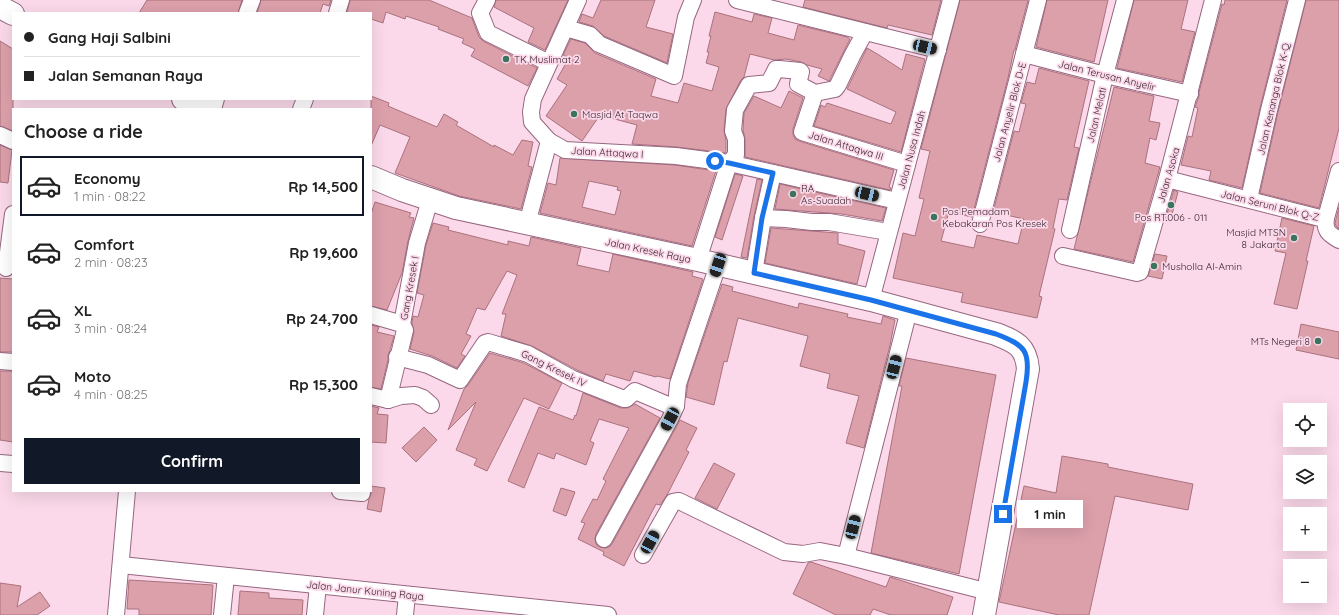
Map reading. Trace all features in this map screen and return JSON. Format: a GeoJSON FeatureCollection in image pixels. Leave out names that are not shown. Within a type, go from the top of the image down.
{"type":"FeatureCollection","features":[{"type":"Feature","properties":{"kind":"street"},"geometry":{"type":"LineString","coordinates":[[247,12],[252,0]]}},
{"type":"Feature","properties":{"kind":"street"},"geometry":{"type":"LineString","coordinates":[[337,12],[341,0]]}},
{"type":"Feature","properties":{"kind":"street"},"geometry":{"type":"LineString","coordinates":[[527,224],[548,141],[532,122],[531,112],[533,99],[578,0]]}},
{"type":"Feature","properties":{"kind":"street"},"geometry":{"type":"LineString","coordinates":[[566,28],[590,35],[599,44],[674,76],[686,17],[693,0]]}},
{"type":"Feature","properties":{"kind":"street"},"geometry":{"type":"LineString","coordinates":[[737,0],[938,50]]}},
{"type":"Feature","properties":{"kind":"street","name":"Jalan Nusa Indah"},"geometry":{"type":"LineString","coordinates":[[871,300],[888,232],[952,0]]}},
{"type":"Feature","properties":{"kind":"street","name":"Jalan Anyelir Blok D-E"},"geometry":{"type":"LineString","coordinates":[[980,224],[1038,0]]}},
{"type":"Feature","properties":{"kind":"street","name":"Jalan Melati"},"geometry":{"type":"LineString","coordinates":[[1070,230],[1105,75],[1125,0]]}},
{"type":"Feature","properties":{"kind":"street","name":"Jalan Asoka"},"geometry":{"type":"LineString","coordinates":[[1063,256],[1138,273],[1140,272],[1190,94],[1213,0]]}},
{"type":"Feature","properties":{"kind":"street","name":"Jalan Kenanga Blok K-Q"},"geometry":{"type":"LineString","coordinates":[[1249,199],[1269,110],[1297,0]]}},
{"type":"Feature","properties":{"kind":"street"},"geometry":{"type":"LineString","coordinates":[[484,1],[480,13],[488,33],[549,63]]}},
{"type":"Feature","properties":{"kind":"street"},"geometry":{"type":"LineString","coordinates":[[0,7],[12,13]]}},
{"type":"Feature","properties":{"kind":"street"},"geometry":{"type":"LineString","coordinates":[[604,539],[676,406],[678,384],[708,263],[729,163],[737,152],[736,139],[733,130],[735,110],[749,85],[768,84],[776,69],[779,68],[800,71],[798,84],[815,92],[836,88],[865,32]]}},
{"type":"Feature","properties":{"kind":"street","name":"Jalan Terusan Anyelir"},"geometry":{"type":"LineString","coordinates":[[1024,54],[1105,75],[1190,94]]}},
{"type":"Feature","properties":{"kind":"street","name":"Jalan Attaqwa III"},"geometry":{"type":"LineString","coordinates":[[815,92],[802,132],[907,164]]}},
{"type":"Feature","properties":{"kind":"street"},"geometry":{"type":"LineString","coordinates":[[185,100],[203,108]]}},
{"type":"Feature","properties":{"kind":"street"},"geometry":{"type":"LineString","coordinates":[[0,135],[12,141]]}},
{"type":"Feature","properties":{"kind":"street","name":"Jalan Attaqwa I"},"geometry":{"type":"LineString","coordinates":[[548,141],[565,150],[676,156],[729,163],[897,201]]}},
{"type":"Feature","properties":{"kind":"street","name":"Jalan Seruni Blok Q-Z"},"geometry":{"type":"LineString","coordinates":[[1167,179],[1324,219],[1326,218],[1339,171]]}},
{"type":"Feature","properties":{"kind":"street"},"geometry":{"type":"LineString","coordinates":[[754,273],[762,218],[773,173]]}},
{"type":"Feature","properties":{"kind":"street","name":"Jalan Kresek Raya"},"geometry":{"type":"LineString","coordinates":[[372,177],[430,200],[456,208],[871,300],[996,334],[1019,345],[1024,351],[1028,369],[989,592]]}},
{"type":"Feature","properties":{"kind":"street","name":"Gang Kresek I"},"geometry":{"type":"LineString","coordinates":[[388,400],[397,357],[405,330],[402,324],[417,244],[430,200]]}},
{"type":"Feature","properties":{"kind":"street"},"geometry":{"type":"LineString","coordinates":[[762,218],[829,222],[888,232]]}},
{"type":"Feature","properties":{"kind":"street"},"geometry":{"type":"LineString","coordinates":[[1326,218],[1325,224],[1328,233],[1339,240]]}},
{"type":"Feature","properties":{"kind":"street"},"geometry":{"type":"LineString","coordinates":[[6,268],[12,222]]}},
{"type":"Feature","properties":{"kind":"street"},"geometry":{"type":"LineString","coordinates":[[846,556],[909,310]]}},
{"type":"Feature","properties":{"kind":"street"},"geometry":{"type":"LineString","coordinates":[[372,315],[402,324]]}},
{"type":"Feature","properties":{"kind":"street","name":"Gang Kresek IV"},"geometry":{"type":"LineString","coordinates":[[397,357],[428,366],[460,380],[488,342],[528,354],[573,379],[624,399],[635,391],[668,405],[676,406]]}},
{"type":"Feature","properties":{"kind":"street"},"geometry":{"type":"LineString","coordinates":[[0,361],[12,362]]}},
{"type":"Feature","properties":{"kind":"street"},"geometry":{"type":"LineString","coordinates":[[372,396],[388,400],[401,396],[415,395],[423,398],[431,405]]}},
{"type":"Feature","properties":{"kind":"street"},"geometry":{"type":"LineString","coordinates":[[0,463],[12,464]]}},
{"type":"Feature","properties":{"kind":"street"},"geometry":{"type":"LineString","coordinates":[[116,615],[127,492]]}},
{"type":"Feature","properties":{"kind":"street"},"geometry":{"type":"LineString","coordinates":[[351,492],[362,493]]}},
{"type":"Feature","properties":{"kind":"street"},"geometry":{"type":"LineString","coordinates":[[643,555],[673,502],[679,500],[784,552],[803,554],[820,551],[846,556],[989,592],[984,615]]}},
{"type":"Feature","properties":{"kind":"street","name":"Jalan Janur Kuning Raya"},"geometry":{"type":"LineString","coordinates":[[121,565],[407,594],[500,609],[600,615]]}},
{"type":"Feature","properties":{"kind":"street"},"geometry":{"type":"LineString","coordinates":[[222,615],[226,576]]}},
{"type":"Feature","properties":{"kind":"street"},"geometry":{"type":"LineString","coordinates":[[315,615],[318,585]]}},
{"type":"Feature","properties":{"kind":"street"},"geometry":{"type":"LineString","coordinates":[[405,615],[407,594]]}},
{"type":"Feature","properties":{"kind":"building"},"geometry":{"type":"Polygon","coordinates":[[[147,0],[242,0],[238,12],[140,12],[147,0]]]}},
{"type":"Feature","properties":{"kind":"building"},"geometry":{"type":"Polygon","coordinates":[[[261,0],[331,0],[329,6],[323,4],[320,12],[257,12],[261,0]]]}},
{"type":"Feature","properties":{"kind":"building"},"geometry":{"type":"Polygon","coordinates":[[[350,0],[429,0],[472,18],[479,37],[483,41],[537,68],[528,86],[471,56],[475,49],[462,43],[464,39],[438,29],[439,27],[406,16],[405,19],[386,12],[383,23],[372,19],[372,12],[347,12],[350,0]]]}},
{"type":"Feature","properties":{"kind":"building"},"geometry":{"type":"Polygon","coordinates":[[[496,0],[568,0],[545,50],[528,42],[534,28],[494,7],[496,0]]]}},
{"type":"Feature","properties":{"kind":"building"},"geometry":{"type":"Polygon","coordinates":[[[601,0],[655,0],[646,27],[673,34],[667,63],[604,36],[593,26],[579,22],[582,14],[593,18],[601,0]]]}},
{"type":"Feature","properties":{"kind":"building"},"geometry":{"type":"Polygon","coordinates":[[[805,0],[941,0],[932,35],[888,25],[887,28],[803,7],[805,0]]]}},
{"type":"Feature","properties":{"kind":"building"},"geometry":{"type":"Polygon","coordinates":[[[960,0],[1028,0],[972,217],[949,212],[941,241],[974,248],[977,235],[1018,244],[1024,219],[993,212],[1014,131],[1019,132],[1026,104],[1021,103],[1027,82],[1035,84],[1039,68],[1089,81],[1074,147],[1079,148],[1067,200],[1059,199],[1053,228],[1055,229],[1039,296],[1042,297],[1037,318],[961,302],[963,293],[893,278],[903,233],[915,236],[924,199],[919,198],[930,151],[921,149],[960,0]]]}},
{"type":"Feature","properties":{"kind":"building"},"geometry":{"type":"Polygon","coordinates":[[[1047,0],[1108,0],[1094,62],[1036,47],[1047,0]]]}},
{"type":"Feature","properties":{"kind":"building"},"geometry":{"type":"Polygon","coordinates":[[[1134,0],[1188,0],[1181,29],[1195,32],[1182,82],[1117,68],[1134,0]]]}},
{"type":"Feature","properties":{"kind":"building"},"geometry":{"type":"Polygon","coordinates":[[[1225,0],[1287,0],[1242,188],[1209,180],[1211,171],[1181,165],[1188,136],[1192,137],[1198,108],[1195,107],[1222,4],[1224,5],[1225,0]]]}},
{"type":"Feature","properties":{"kind":"building"},"geometry":{"type":"Polygon","coordinates":[[[1306,0],[1339,0],[1339,128],[1319,208],[1260,193],[1278,112],[1306,0]]]}},
{"type":"Feature","properties":{"kind":"building"},"geometry":{"type":"Polygon","coordinates":[[[715,12],[752,22],[754,14],[772,18],[768,33],[794,40],[798,25],[850,39],[829,81],[818,76],[822,69],[801,62],[786,59],[774,60],[750,54],[744,77],[726,109],[724,130],[726,141],[725,153],[677,147],[632,144],[637,125],[600,115],[582,141],[546,116],[567,85],[557,79],[569,58],[563,55],[571,39],[585,43],[595,53],[656,79],[651,96],[678,103],[684,83],[712,91],[719,67],[706,63],[711,36],[709,36],[715,12]]]}},
{"type":"Feature","properties":{"kind":"building"},"geometry":{"type":"Polygon","coordinates":[[[0,41],[12,48],[13,108],[12,131],[0,126],[0,41]]]}},
{"type":"Feature","properties":{"kind":"building"},"geometry":{"type":"Polygon","coordinates":[[[867,48],[902,70],[906,54],[925,59],[901,152],[814,126],[821,105],[825,107],[827,103],[891,124],[896,112],[847,89],[867,48]]]}},
{"type":"Feature","properties":{"kind":"building"},"geometry":{"type":"Polygon","coordinates":[[[1114,87],[1154,96],[1149,121],[1160,123],[1156,140],[1150,138],[1145,163],[1160,167],[1133,262],[1074,249],[1114,87]]]}},
{"type":"Feature","properties":{"kind":"building"},"geometry":{"type":"Polygon","coordinates":[[[789,91],[803,98],[793,129],[795,139],[894,170],[889,187],[891,188],[890,190],[745,157],[745,139],[743,130],[744,113],[754,96],[781,108],[789,91]]]}},
{"type":"Feature","properties":{"kind":"building"},"geometry":{"type":"Polygon","coordinates":[[[372,96],[389,103],[388,106],[437,127],[444,114],[458,122],[456,125],[494,147],[494,145],[513,155],[522,140],[533,142],[528,166],[532,167],[521,209],[459,196],[395,173],[410,137],[380,125],[372,144],[372,96]]]}},
{"type":"Feature","properties":{"kind":"building"},"geometry":{"type":"Polygon","coordinates":[[[0,145],[12,150],[8,183],[0,182],[0,145]]]}},
{"type":"Feature","properties":{"kind":"building"},"geometry":{"type":"Polygon","coordinates":[[[560,158],[675,165],[716,171],[692,246],[540,213],[548,183],[556,185],[560,158]],[[589,181],[582,207],[615,215],[621,191],[617,190],[618,187],[589,181]]]}},
{"type":"Feature","properties":{"kind":"building"},"geometry":{"type":"Polygon","coordinates":[[[735,174],[743,176],[722,240],[715,237],[735,174]]]}},
{"type":"Feature","properties":{"kind":"building"},"geometry":{"type":"Polygon","coordinates":[[[757,179],[762,180],[747,258],[741,257],[757,179]]]}},
{"type":"Feature","properties":{"kind":"building"},"geometry":{"type":"Polygon","coordinates":[[[780,184],[886,208],[882,221],[842,214],[775,209],[780,184]]]}},
{"type":"Feature","properties":{"kind":"building"},"geometry":{"type":"Polygon","coordinates":[[[1174,190],[1178,192],[1170,222],[1165,220],[1174,190]]]}},
{"type":"Feature","properties":{"kind":"building"},"geometry":{"type":"Polygon","coordinates":[[[375,202],[411,213],[409,217],[414,218],[402,273],[387,310],[372,306],[372,211],[375,202]]]}},
{"type":"Feature","properties":{"kind":"building"},"geometry":{"type":"Polygon","coordinates":[[[1339,207],[1339,229],[1335,223],[1339,207]]]}},
{"type":"Feature","properties":{"kind":"building"},"geometry":{"type":"Polygon","coordinates":[[[1282,218],[1314,226],[1297,309],[1274,304],[1286,253],[1275,251],[1282,218]]]}},
{"type":"Feature","properties":{"kind":"building"},"geometry":{"type":"Polygon","coordinates":[[[433,223],[449,227],[448,230],[508,245],[508,241],[529,246],[531,237],[581,248],[577,265],[609,272],[613,254],[693,272],[692,276],[703,279],[670,379],[634,371],[630,381],[606,374],[603,381],[577,370],[532,346],[501,336],[506,314],[502,314],[517,275],[507,271],[485,310],[477,308],[466,334],[471,336],[461,354],[465,356],[457,368],[432,356],[410,349],[414,332],[412,323],[413,316],[418,317],[424,295],[417,293],[426,245],[433,223]]]}},
{"type":"Feature","properties":{"kind":"building"},"geometry":{"type":"Polygon","coordinates":[[[771,228],[838,233],[838,244],[865,251],[857,284],[765,263],[771,228]]]}},
{"type":"Feature","properties":{"kind":"building","name":"Musholla Al-Amin"},"geometry":{"type":"Polygon","coordinates":[[[1155,254],[1167,256],[1162,279],[1148,276],[1155,254]]]}},
{"type":"Feature","properties":{"kind":"building"},"geometry":{"type":"Polygon","coordinates":[[[0,278],[12,279],[12,352],[0,352],[0,278]]]}},
{"type":"Feature","properties":{"kind":"building"},"geometry":{"type":"Polygon","coordinates":[[[722,284],[733,287],[732,291],[798,308],[799,303],[848,314],[847,317],[881,324],[883,316],[895,320],[864,448],[846,443],[859,396],[827,388],[830,374],[800,366],[808,336],[738,318],[727,362],[724,361],[714,405],[686,397],[688,383],[722,284]]]}},
{"type":"Feature","properties":{"kind":"building","name":"MTs Negeri 8"},"geometry":{"type":"Polygon","coordinates":[[[1301,324],[1339,332],[1339,359],[1296,350],[1301,324]]]}},
{"type":"Feature","properties":{"kind":"building"},"geometry":{"type":"Polygon","coordinates":[[[372,325],[379,327],[377,332],[394,336],[388,355],[381,389],[372,387],[372,325]]]}},
{"type":"Feature","properties":{"kind":"building"},"geometry":{"type":"Polygon","coordinates":[[[490,353],[524,363],[562,383],[549,409],[524,398],[487,471],[474,465],[477,459],[456,450],[476,402],[448,430],[464,389],[490,353]]]}},
{"type":"Feature","properties":{"kind":"building"},"geometry":{"type":"Polygon","coordinates":[[[906,358],[996,375],[959,574],[871,553],[902,386],[899,386],[906,358]]]}},
{"type":"Feature","properties":{"kind":"building"},"geometry":{"type":"Polygon","coordinates":[[[0,371],[12,371],[12,442],[0,440],[0,371]]]}},
{"type":"Feature","properties":{"kind":"building"},"geometry":{"type":"Polygon","coordinates":[[[583,393],[621,408],[627,408],[635,404],[660,418],[596,534],[596,544],[600,547],[609,547],[612,544],[680,420],[697,428],[686,450],[689,452],[667,495],[660,505],[656,504],[624,566],[603,555],[604,552],[578,539],[585,523],[581,522],[593,499],[597,500],[606,481],[603,479],[629,428],[599,419],[590,441],[594,443],[586,465],[556,453],[554,459],[538,453],[524,488],[508,481],[539,407],[573,420],[575,415],[576,416],[583,393]]]}},
{"type":"Feature","properties":{"kind":"building"},"geometry":{"type":"Polygon","coordinates":[[[372,406],[379,408],[377,414],[388,415],[386,443],[372,442],[372,406]]]}},
{"type":"Feature","properties":{"kind":"building"},"geometry":{"type":"Polygon","coordinates":[[[424,427],[437,440],[416,462],[402,448],[424,427]]]}},
{"type":"Feature","properties":{"kind":"building"},"geometry":{"type":"Polygon","coordinates":[[[1062,456],[1108,464],[1108,467],[1193,484],[1188,510],[1115,496],[1089,615],[1059,615],[999,602],[1024,486],[1056,493],[1062,456]]]}},
{"type":"Feature","properties":{"kind":"building"},"geometry":{"type":"Polygon","coordinates":[[[714,463],[735,474],[717,509],[695,498],[714,463]]]}},
{"type":"Feature","properties":{"kind":"building"},"geometry":{"type":"Polygon","coordinates":[[[372,486],[385,488],[381,512],[367,509],[372,486]]]}},
{"type":"Feature","properties":{"kind":"building"},"geometry":{"type":"Polygon","coordinates":[[[561,488],[575,492],[566,516],[553,511],[561,488]]]}},
{"type":"Feature","properties":{"kind":"building"},"geometry":{"type":"Polygon","coordinates":[[[811,562],[886,587],[890,577],[953,597],[947,615],[891,615],[873,609],[870,615],[836,615],[793,594],[808,563],[811,562]]]}},
{"type":"Feature","properties":{"kind":"building"},"geometry":{"type":"Polygon","coordinates":[[[129,580],[213,585],[211,615],[139,615],[139,609],[127,609],[129,580]]]}},
{"type":"Feature","properties":{"kind":"building"},"geometry":{"type":"Polygon","coordinates":[[[0,583],[21,586],[17,607],[40,592],[50,606],[37,615],[0,615],[0,583]]]}},
{"type":"Feature","properties":{"kind":"building"},"geometry":{"type":"Polygon","coordinates":[[[240,591],[269,593],[269,598],[303,600],[302,615],[238,615],[240,591]]]}},
{"type":"Feature","properties":{"kind":"place","name":"TK Muslimat 2"},"geometry":{"type":"Point","coordinates":[506,59]}},
{"type":"Feature","properties":{"kind":"place","name":"Masjid At Taqwa"},"geometry":{"type":"Point","coordinates":[574,114]}},
{"type":"Feature","properties":{"kind":"place","name":"RA As-Suadah"},"geometry":{"type":"Point","coordinates":[793,194]}},
{"type":"Feature","properties":{"kind":"place","name":"Pos RT.006 - 011"},"geometry":{"type":"Point","coordinates":[1171,205]}},
{"type":"Feature","properties":{"kind":"place","name":"Pos Pemadam Kebakaran Pos Kresek"},"geometry":{"type":"Point","coordinates":[934,217]}},
{"type":"Feature","properties":{"kind":"place","name":"Masjid MTSN 8 Jakarta"},"geometry":{"type":"Point","coordinates":[1294,238]}},
{"type":"Feature","properties":{"kind":"place","name":"Musholla Al-Amin"},"geometry":{"type":"Point","coordinates":[1154,266]}},
{"type":"Feature","properties":{"kind":"place","name":"MTs Negeri 8"},"geometry":{"type":"Point","coordinates":[1318,341]}},
{"type":"Feature","properties":{"kind":"route"},"geometry":{"type":"LineString","coordinates":[[715,161],[773,173],[762,218],[754,273],[871,300],[996,334],[1011,340],[1019,345],[1024,351],[1028,369],[1003,514]]}}]}
